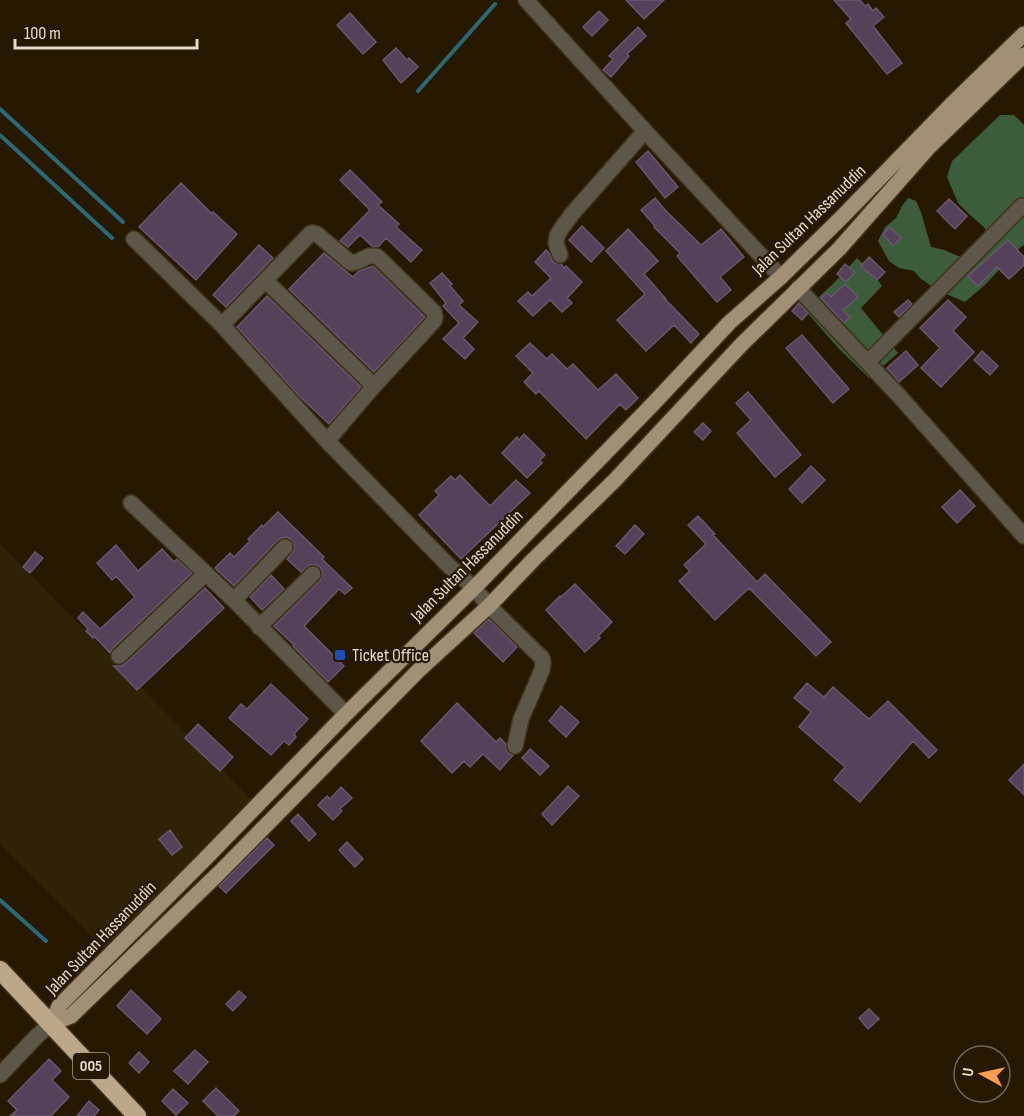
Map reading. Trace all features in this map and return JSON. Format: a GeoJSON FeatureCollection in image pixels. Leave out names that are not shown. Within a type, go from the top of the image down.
{"type":"FeatureCollection","features":[{"type":"Feature","properties":{"kind":"highway"},"geometry":{"type":"LineString","coordinates":[[0,970],[48,1020]]}},
{"type":"Feature","properties":{"kind":"highway","name":"005"},"geometry":{"type":"LineString","coordinates":[[48,1020],[137,1116]]}},
{"type":"Feature","properties":{"kind":"main road","name":"Jalan Sultan Hassanuddin"},"geometry":{"type":"LineString","coordinates":[[48,1020],[59,1006],[346,714],[474,588],[729,323],[840,219],[1024,34]]}},
{"type":"Feature","properties":{"kind":"main road","name":"Jalan Sultan Hassanuddin"},"geometry":{"type":"LineString","coordinates":[[48,1020],[71,1017],[220,872],[419,670],[489,606],[615,480],[742,344],[853,233],[928,147],[1024,55]]}},
{"type":"Feature","properties":{"kind":"main road"},"geometry":{"type":"LineString","coordinates":[[840,219],[853,233]]}},
{"type":"Feature","properties":{"kind":"main road"},"geometry":{"type":"LineString","coordinates":[[228,836],[243,848]]}},
{"type":"Feature","properties":{"kind":"main road"},"geometry":{"type":"LineString","coordinates":[[205,859],[220,872]]}},
{"type":"Feature","properties":{"kind":"street"},"geometry":{"type":"LineString","coordinates":[[526,0],[781,276]]}},
{"type":"Feature","properties":{"kind":"street"},"geometry":{"type":"LineString","coordinates":[[560,255],[556,243],[561,230],[572,214],[645,131]]}},
{"type":"Feature","properties":{"kind":"street"},"geometry":{"type":"LineString","coordinates":[[868,362],[1022,206]]}},
{"type":"Feature","properties":{"kind":"street"},"geometry":{"type":"LineString","coordinates":[[222,326],[309,235],[314,233],[351,263],[375,255],[434,312],[434,321],[327,441]]}},
{"type":"Feature","properties":{"kind":"street"},"geometry":{"type":"LineString","coordinates":[[134,239],[222,326],[327,441],[542,658],[542,670],[521,719],[515,746]]}},
{"type":"Feature","properties":{"kind":"street"},"geometry":{"type":"LineString","coordinates":[[266,281],[374,386]]}},
{"type":"Feature","properties":{"kind":"street"},"geometry":{"type":"LineString","coordinates":[[798,288],[868,362],[1024,536]]}},
{"type":"Feature","properties":{"kind":"street"},"geometry":{"type":"LineString","coordinates":[[131,503],[234,600],[346,714]]}},
{"type":"Feature","properties":{"kind":"street"},"geometry":{"type":"LineString","coordinates":[[234,600],[285,547]]}},
{"type":"Feature","properties":{"kind":"street"},"geometry":{"type":"LineString","coordinates":[[119,656],[205,574]]}},
{"type":"Feature","properties":{"kind":"street"},"geometry":{"type":"LineString","coordinates":[[259,627],[313,574]]}},
{"type":"Feature","properties":{"kind":"street"},"geometry":{"type":"LineString","coordinates":[[0,1075],[48,1020]]}},
{"type":"Feature","properties":{"kind":"shaded area"},"geometry":{"type":"Polygon","coordinates":[[[0,544],[255,803],[106,951],[0,844],[0,544]]]}},
{"type":"Feature","properties":{"kind":"green space"},"geometry":{"type":"Polygon","coordinates":[[[1000,115],[1014,115],[1024,125],[1024,245],[965,302],[937,290],[914,271],[899,268],[889,261],[878,241],[885,227],[896,218],[908,198],[916,201],[931,247],[963,256],[988,235],[984,227],[958,203],[947,177],[952,161],[1000,115]]]}},
{"type":"Feature","properties":{"kind":"green space"},"geometry":{"type":"Polygon","coordinates":[[[857,258],[872,272],[882,286],[861,308],[898,353],[869,378],[839,349],[805,310],[857,258]]]}},
{"type":"Feature","properties":{"kind":"building"},"geometry":{"type":"Polygon","coordinates":[[[626,0],[664,0],[644,19],[626,0]]]}},
{"type":"Feature","properties":{"kind":"building"},"geometry":{"type":"Polygon","coordinates":[[[834,0],[860,0],[865,6],[868,4],[873,11],[876,8],[884,17],[873,26],[902,63],[887,74],[846,23],[851,19],[834,0]]]}},
{"type":"Feature","properties":{"kind":"building"},"geometry":{"type":"Polygon","coordinates":[[[599,11],[608,20],[592,36],[583,27],[599,11]]]}},
{"type":"Feature","properties":{"kind":"building"},"geometry":{"type":"Polygon","coordinates":[[[350,13],[376,42],[363,54],[337,25],[350,13]]]}},
{"type":"Feature","properties":{"kind":"building"},"geometry":{"type":"Polygon","coordinates":[[[638,27],[646,36],[627,54],[629,56],[611,77],[603,70],[613,59],[609,56],[638,27]]]}},
{"type":"Feature","properties":{"kind":"building"},"geometry":{"type":"Polygon","coordinates":[[[396,48],[407,60],[409,58],[418,67],[401,83],[383,60],[396,48]]]}},
{"type":"Feature","properties":{"kind":"building"},"geometry":{"type":"Polygon","coordinates":[[[648,151],[678,187],[665,198],[636,162],[648,151]]]}},
{"type":"Feature","properties":{"kind":"building"},"geometry":{"type":"Polygon","coordinates":[[[350,170],[382,202],[378,205],[399,224],[396,227],[422,250],[411,262],[386,238],[378,247],[372,246],[360,235],[348,247],[340,241],[370,210],[340,180],[350,170]]]}},
{"type":"Feature","properties":{"kind":"building"},"geometry":{"type":"Polygon","coordinates":[[[181,183],[212,214],[213,212],[237,234],[196,280],[139,227],[181,183]]]}},
{"type":"Feature","properties":{"kind":"building"},"geometry":{"type":"Polygon","coordinates":[[[655,198],[701,245],[721,229],[744,257],[720,277],[731,290],[717,302],[677,256],[680,253],[641,210],[655,198]]]}},
{"type":"Feature","properties":{"kind":"building"},"geometry":{"type":"Polygon","coordinates":[[[949,199],[967,216],[955,229],[937,211],[949,199]]]}},
{"type":"Feature","properties":{"kind":"building"},"geometry":{"type":"Polygon","coordinates":[[[582,226],[604,248],[591,262],[569,240],[582,226]]]}},
{"type":"Feature","properties":{"kind":"building"},"geometry":{"type":"Polygon","coordinates":[[[890,227],[901,238],[893,246],[883,234],[890,227]]]}},
{"type":"Feature","properties":{"kind":"building"},"geometry":{"type":"Polygon","coordinates":[[[628,229],[658,261],[644,274],[699,334],[691,343],[674,325],[646,351],[617,320],[645,294],[606,251],[628,229]]]}},
{"type":"Feature","properties":{"kind":"building"},"geometry":{"type":"Polygon","coordinates":[[[1008,240],[1024,257],[1024,265],[1009,279],[997,267],[978,286],[968,276],[1008,240]]]}},
{"type":"Feature","properties":{"kind":"building"},"geometry":{"type":"Polygon","coordinates":[[[259,245],[273,258],[226,307],[213,295],[259,245]]]}},
{"type":"Feature","properties":{"kind":"building"},"geometry":{"type":"Polygon","coordinates":[[[546,250],[553,262],[561,264],[564,268],[566,266],[582,282],[567,298],[572,303],[562,312],[550,300],[533,316],[518,301],[528,292],[532,296],[551,278],[535,262],[546,250]]]}},
{"type":"Feature","properties":{"kind":"building"},"geometry":{"type":"Polygon","coordinates":[[[324,253],[353,277],[359,271],[373,266],[425,317],[374,372],[289,289],[324,253]]]}},
{"type":"Feature","properties":{"kind":"building"},"geometry":{"type":"Polygon","coordinates":[[[869,257],[885,272],[877,280],[861,266],[869,257]]]}},
{"type":"Feature","properties":{"kind":"building"},"geometry":{"type":"Polygon","coordinates":[[[845,264],[855,272],[846,282],[837,274],[845,264]]]}},
{"type":"Feature","properties":{"kind":"building"},"geometry":{"type":"Polygon","coordinates":[[[442,273],[463,301],[459,305],[478,322],[463,338],[474,349],[465,359],[443,339],[459,323],[443,306],[446,303],[430,283],[442,273]]]}},
{"type":"Feature","properties":{"kind":"building"},"geometry":{"type":"Polygon","coordinates":[[[845,284],[858,297],[843,310],[850,317],[844,323],[821,298],[827,293],[831,297],[845,284]]]}},
{"type":"Feature","properties":{"kind":"building"},"geometry":{"type":"Polygon","coordinates":[[[267,296],[361,387],[329,424],[299,396],[237,327],[267,296]]]}},
{"type":"Feature","properties":{"kind":"building"},"geometry":{"type":"Polygon","coordinates":[[[908,300],[912,304],[899,317],[894,312],[908,300]]]}},
{"type":"Feature","properties":{"kind":"building"},"geometry":{"type":"Polygon","coordinates":[[[948,300],[966,317],[953,331],[974,352],[941,387],[921,368],[940,348],[920,328],[948,300]]]}},
{"type":"Feature","properties":{"kind":"building"},"geometry":{"type":"Polygon","coordinates":[[[799,303],[808,313],[802,320],[792,311],[799,303]]]}},
{"type":"Feature","properties":{"kind":"building"},"geometry":{"type":"Polygon","coordinates":[[[802,335],[849,389],[833,403],[786,348],[802,335]]]}},
{"type":"Feature","properties":{"kind":"building"},"geometry":{"type":"Polygon","coordinates":[[[530,343],[547,359],[552,354],[567,369],[573,364],[598,390],[616,374],[638,398],[626,410],[620,404],[586,439],[539,391],[536,394],[524,382],[533,373],[516,356],[530,343]]]}},
{"type":"Feature","properties":{"kind":"building"},"geometry":{"type":"Polygon","coordinates":[[[906,351],[918,365],[899,382],[887,368],[906,351]]]}},
{"type":"Feature","properties":{"kind":"building"},"geometry":{"type":"Polygon","coordinates":[[[982,351],[998,366],[990,375],[974,360],[982,351]]]}},
{"type":"Feature","properties":{"kind":"building"},"geometry":{"type":"Polygon","coordinates":[[[748,392],[801,455],[775,477],[737,433],[751,420],[736,403],[748,392]]]}},
{"type":"Feature","properties":{"kind":"building"},"geometry":{"type":"Polygon","coordinates":[[[703,423],[711,431],[703,440],[694,432],[703,423]]]}},
{"type":"Feature","properties":{"kind":"building"},"geometry":{"type":"Polygon","coordinates":[[[524,434],[545,455],[540,460],[542,463],[527,478],[502,453],[517,437],[519,440],[524,434]]]}},
{"type":"Feature","properties":{"kind":"building"},"geometry":{"type":"Polygon","coordinates":[[[811,466],[825,480],[802,503],[789,489],[811,466]]]}},
{"type":"Feature","properties":{"kind":"building"},"geometry":{"type":"Polygon","coordinates":[[[460,475],[490,506],[516,480],[530,493],[461,559],[419,515],[439,495],[435,491],[451,476],[455,480],[460,475]]]}},
{"type":"Feature","properties":{"kind":"building"},"geometry":{"type":"Polygon","coordinates":[[[960,490],[975,506],[957,523],[942,507],[960,490]]]}},
{"type":"Feature","properties":{"kind":"building"},"geometry":{"type":"Polygon","coordinates":[[[278,512],[352,588],[345,594],[339,589],[304,626],[344,666],[328,682],[274,626],[320,580],[323,572],[320,567],[310,565],[301,572],[287,559],[294,550],[294,545],[287,537],[278,540],[234,586],[215,568],[230,553],[234,557],[250,541],[248,539],[278,512]]]}},
{"type":"Feature","properties":{"kind":"building"},"geometry":{"type":"Polygon","coordinates":[[[698,516],[757,582],[765,574],[831,642],[816,656],[749,588],[715,620],[679,581],[690,571],[684,565],[706,544],[688,525],[698,516]]]}},
{"type":"Feature","properties":{"kind":"building"},"geometry":{"type":"Polygon","coordinates":[[[635,525],[644,534],[625,554],[616,546],[635,525]]]}},
{"type":"Feature","properties":{"kind":"building"},"geometry":{"type":"Polygon","coordinates":[[[116,545],[138,571],[162,549],[174,562],[177,559],[192,573],[110,653],[86,631],[88,629],[78,618],[83,612],[100,629],[135,597],[116,576],[112,580],[97,563],[116,545]]]}},
{"type":"Feature","properties":{"kind":"building"},"geometry":{"type":"Polygon","coordinates":[[[35,552],[43,558],[30,573],[23,567],[35,552]]]}},
{"type":"Feature","properties":{"kind":"building"},"geometry":{"type":"Polygon","coordinates":[[[271,575],[284,589],[262,610],[250,597],[271,575]]]}},
{"type":"Feature","properties":{"kind":"building"},"geometry":{"type":"Polygon","coordinates":[[[575,584],[612,622],[585,652],[546,610],[575,584]]]}},
{"type":"Feature","properties":{"kind":"building"},"geometry":{"type":"Polygon","coordinates":[[[205,588],[224,608],[137,690],[114,666],[126,663],[205,588]]]}},
{"type":"Feature","properties":{"kind":"building"},"geometry":{"type":"Polygon","coordinates":[[[489,619],[517,647],[503,662],[474,633],[489,619]]]}},
{"type":"Feature","properties":{"kind":"building"},"geometry":{"type":"Polygon","coordinates":[[[807,683],[824,697],[833,687],[869,719],[888,701],[937,750],[929,758],[913,741],[860,802],[834,780],[845,767],[799,727],[811,712],[794,698],[807,683]]]}},
{"type":"Feature","properties":{"kind":"building"},"geometry":{"type":"Polygon","coordinates":[[[271,684],[308,719],[294,734],[296,737],[289,745],[284,741],[271,755],[229,718],[241,704],[247,709],[271,684]]]}},
{"type":"Feature","properties":{"kind":"building"},"geometry":{"type":"Polygon","coordinates":[[[457,703],[496,742],[500,738],[506,744],[509,754],[513,755],[500,770],[483,754],[470,767],[464,761],[452,773],[421,741],[457,703]]]}},
{"type":"Feature","properties":{"kind":"building"},"geometry":{"type":"Polygon","coordinates":[[[561,706],[579,722],[566,737],[549,721],[561,706]]]}},
{"type":"Feature","properties":{"kind":"building"},"geometry":{"type":"Polygon","coordinates":[[[198,724],[233,757],[220,771],[185,738],[198,724]]]}},
{"type":"Feature","properties":{"kind":"building"},"geometry":{"type":"Polygon","coordinates":[[[530,749],[549,766],[540,775],[522,758],[530,749]]]}},
{"type":"Feature","properties":{"kind":"building"},"geometry":{"type":"Polygon","coordinates":[[[1024,764],[1024,795],[1009,780],[1024,764]]]}},
{"type":"Feature","properties":{"kind":"building"},"geometry":{"type":"Polygon","coordinates":[[[568,786],[579,796],[552,825],[542,814],[568,786]]]}},
{"type":"Feature","properties":{"kind":"building"},"geometry":{"type":"Polygon","coordinates":[[[341,787],[352,798],[340,809],[342,811],[333,820],[318,805],[327,796],[330,799],[341,787]]]}},
{"type":"Feature","properties":{"kind":"building"},"geometry":{"type":"Polygon","coordinates":[[[298,814],[316,834],[309,841],[291,821],[298,814]]]}},
{"type":"Feature","properties":{"kind":"building"},"geometry":{"type":"Polygon","coordinates":[[[170,830],[182,847],[172,855],[159,839],[170,830]]]}},
{"type":"Feature","properties":{"kind":"building"},"geometry":{"type":"Polygon","coordinates":[[[267,838],[274,845],[226,893],[219,886],[267,838]]]}},
{"type":"Feature","properties":{"kind":"building"},"geometry":{"type":"Polygon","coordinates":[[[347,842],[363,859],[355,867],[339,850],[347,842]]]}},
{"type":"Feature","properties":{"kind":"building"},"geometry":{"type":"Polygon","coordinates":[[[131,990],[161,1019],[147,1034],[117,1006],[131,990]]]}},
{"type":"Feature","properties":{"kind":"building"},"geometry":{"type":"Polygon","coordinates":[[[239,991],[246,997],[233,1011],[226,1004],[239,991]]]}},
{"type":"Feature","properties":{"kind":"building"},"geometry":{"type":"Polygon","coordinates":[[[869,1009],[879,1019],[868,1029],[859,1018],[869,1009]]]}},
{"type":"Feature","properties":{"kind":"building"},"geometry":{"type":"Polygon","coordinates":[[[195,1050],[208,1062],[188,1084],[174,1071],[195,1050]]]}},
{"type":"Feature","properties":{"kind":"building"},"geometry":{"type":"Polygon","coordinates":[[[139,1052],[149,1062],[139,1073],[129,1063],[139,1052]]]}},
{"type":"Feature","properties":{"kind":"building"},"geometry":{"type":"Polygon","coordinates":[[[49,1059],[61,1071],[52,1080],[69,1097],[51,1116],[10,1116],[17,1110],[8,1101],[49,1059]]]}},
{"type":"Feature","properties":{"kind":"building"},"geometry":{"type":"Polygon","coordinates":[[[216,1088],[239,1111],[234,1116],[218,1116],[203,1101],[216,1088]]]}},
{"type":"Feature","properties":{"kind":"building"},"geometry":{"type":"Polygon","coordinates":[[[173,1089],[188,1103],[176,1115],[162,1101],[173,1089]]]}},
{"type":"Feature","properties":{"kind":"building"},"geometry":{"type":"Polygon","coordinates":[[[89,1101],[99,1110],[94,1116],[77,1116],[89,1101]]]}},
{"type":"Feature","properties":{"kind":"waterway"},"geometry":{"type":"LineString","coordinates":[[418,91],[495,4]]}},
{"type":"Feature","properties":{"kind":"waterway"},"geometry":{"type":"LineString","coordinates":[[0,109],[123,222]]}},
{"type":"Feature","properties":{"kind":"waterway"},"geometry":{"type":"LineString","coordinates":[[0,135],[112,238]]}},
{"type":"Feature","properties":{"kind":"waterway"},"geometry":{"type":"LineString","coordinates":[[0,900],[46,941]]}},
{"type":"Feature","properties":{"kind":"place","name":"Ticket Office"},"geometry":{"type":"Point","coordinates":[340,655]}}]}
